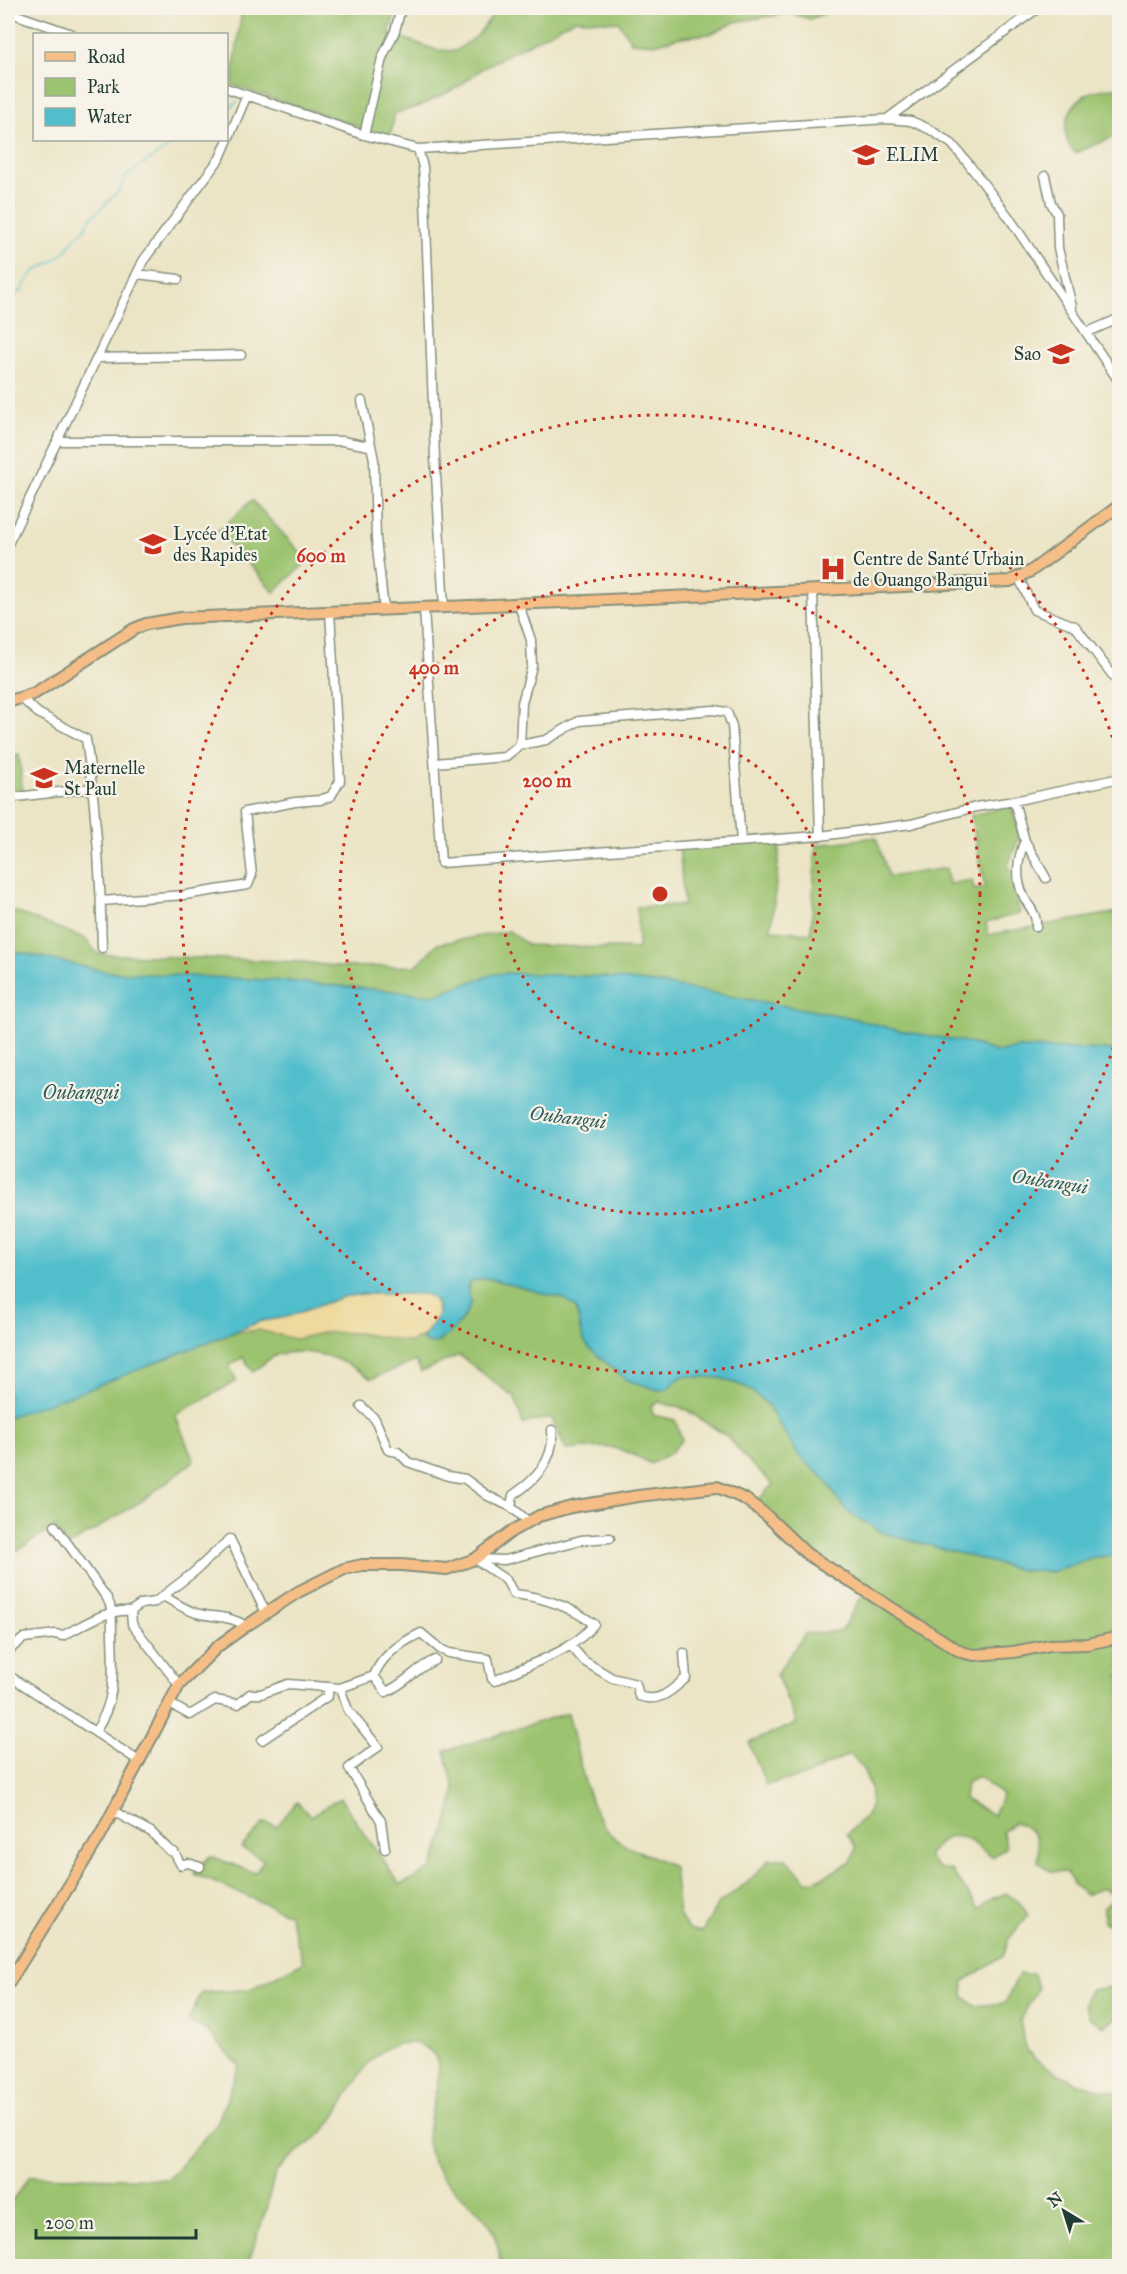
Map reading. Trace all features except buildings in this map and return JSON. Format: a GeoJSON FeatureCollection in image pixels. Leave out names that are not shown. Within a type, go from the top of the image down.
{"type":"FeatureCollection","features":[{"type":"Feature","properties":{"kind":"main road"},"geometry":{"type":"LineString","coordinates":[[8,702],[35,693],[120,637],[146,624],[181,618],[424,609],[518,602],[990,584],[1019,578],[1119,504]]}},
{"type":"Feature","properties":{"kind":"main road"},"geometry":{"type":"LineString","coordinates":[[8,1984],[113,1811],[179,1685],[218,1646],[246,1626],[319,1580],[344,1569],[362,1565],[401,1565],[447,1569],[475,1559],[528,1521],[571,1507],[638,1496],[658,1496],[693,1488],[717,1488],[745,1499],[766,1515],[807,1554],[867,1590],[946,1645],[961,1652],[974,1655],[1013,1652],[1050,1645],[1087,1644],[1119,1637]]}},
{"type":"Feature","properties":{"kind":"street"},"geometry":{"type":"LineString","coordinates":[[364,135],[382,58],[395,31],[401,8]]}},
{"type":"Feature","properties":{"kind":"street"},"geometry":{"type":"LineString","coordinates":[[887,119],[1038,8]]}},
{"type":"Feature","properties":{"kind":"street"},"geometry":{"type":"LineString","coordinates":[[8,12],[69,33]]}},
{"type":"Feature","properties":{"kind":"street"},"geometry":{"type":"LineString","coordinates":[[228,89],[364,135],[418,149],[887,119],[911,121],[942,136],[952,144],[1008,216],[1088,332],[1119,383]]}},
{"type":"Feature","properties":{"kind":"street"},"geometry":{"type":"LineString","coordinates":[[228,139],[247,95]]}},
{"type":"Feature","properties":{"kind":"street"},"geometry":{"type":"LineString","coordinates":[[8,544],[143,261],[220,158],[227,141]]}},
{"type":"Feature","properties":{"kind":"street"},"geometry":{"type":"LineString","coordinates":[[418,149],[423,167],[426,198],[435,458],[444,608]]}},
{"type":"Feature","properties":{"kind":"street"},"geometry":{"type":"LineString","coordinates":[[1044,176],[1049,198],[1057,214],[1059,248],[1073,311]]}},
{"type":"Feature","properties":{"kind":"street"},"geometry":{"type":"LineString","coordinates":[[137,274],[178,279]]}},
{"type":"Feature","properties":{"kind":"street"},"geometry":{"type":"LineString","coordinates":[[1088,332],[1119,318]]}},
{"type":"Feature","properties":{"kind":"street"},"geometry":{"type":"LineString","coordinates":[[97,358],[241,355]]}},
{"type":"Feature","properties":{"kind":"street"},"geometry":{"type":"LineString","coordinates":[[362,401],[367,417],[369,446],[374,460],[376,539],[384,610]]}},
{"type":"Feature","properties":{"kind":"street"},"geometry":{"type":"LineString","coordinates":[[57,441],[342,441],[369,446]]}},
{"type":"Feature","properties":{"kind":"street"},"geometry":{"type":"LineString","coordinates":[[1019,578],[1034,610],[1075,626],[1119,685]]}},
{"type":"Feature","properties":{"kind":"street"},"geometry":{"type":"LineString","coordinates":[[813,591],[820,836]]}},
{"type":"Feature","properties":{"kind":"street"},"geometry":{"type":"LineString","coordinates":[[518,602],[531,640],[532,666],[522,703],[520,745]]}},
{"type":"Feature","properties":{"kind":"street"},"geometry":{"type":"LineString","coordinates":[[424,609],[441,863],[820,836],[911,824],[976,807],[1119,778]]}},
{"type":"Feature","properties":{"kind":"street"},"geometry":{"type":"LineString","coordinates":[[101,901],[185,895],[248,885],[252,875],[245,812],[295,802],[320,800],[336,791],[340,781],[330,612]]}},
{"type":"Feature","properties":{"kind":"street"},"geometry":{"type":"LineString","coordinates":[[21,699],[38,713],[86,739],[93,788],[102,948]]}},
{"type":"Feature","properties":{"kind":"street"},"geometry":{"type":"LineString","coordinates":[[435,763],[505,757],[520,745],[546,740],[579,721],[714,710],[727,712],[732,726],[741,841]]}},
{"type":"Feature","properties":{"kind":"street"},"geometry":{"type":"LineString","coordinates":[[8,798],[93,788]]}},
{"type":"Feature","properties":{"kind":"street"},"geometry":{"type":"LineString","coordinates":[[1014,801],[1025,841],[1046,878]]}},
{"type":"Feature","properties":{"kind":"street"},"geometry":{"type":"LineString","coordinates":[[1025,841],[1020,855],[1018,879],[1024,896],[1036,915],[1036,927]]}},
{"type":"Feature","properties":{"kind":"street"},"geometry":{"type":"LineString","coordinates":[[361,1406],[375,1419],[388,1450],[398,1452],[408,1462],[448,1476],[465,1479],[488,1496],[511,1507],[528,1521]]}},
{"type":"Feature","properties":{"kind":"street"},"geometry":{"type":"LineString","coordinates":[[511,1507],[513,1495],[540,1474],[548,1458],[552,1430]]}},
{"type":"Feature","properties":{"kind":"street"},"geometry":{"type":"LineString","coordinates":[[55,1526],[108,1598],[113,1611],[114,1683],[106,1716],[95,1732]]}},
{"type":"Feature","properties":{"kind":"street"},"geometry":{"type":"LineString","coordinates":[[475,1559],[505,1560],[581,1540],[610,1538]]}},
{"type":"Feature","properties":{"kind":"street"},"geometry":{"type":"LineString","coordinates":[[8,1651],[24,1638],[56,1634],[62,1636],[113,1611],[131,1611],[163,1596],[230,1539],[266,1613]]}},
{"type":"Feature","properties":{"kind":"street"},"geometry":{"type":"LineString","coordinates":[[170,1704],[190,1715],[215,1700],[238,1704],[250,1694],[261,1695],[288,1684],[340,1688],[374,1676],[379,1663],[406,1639],[421,1633],[440,1649],[449,1653],[488,1659],[492,1679],[495,1681],[572,1646],[584,1637],[594,1624],[562,1606],[532,1596],[514,1594],[506,1580],[475,1559]]}},
{"type":"Feature","properties":{"kind":"street"},"geometry":{"type":"LineString","coordinates":[[163,1596],[198,1613],[228,1617],[246,1626]]}},
{"type":"Feature","properties":{"kind":"street"},"geometry":{"type":"LineString","coordinates":[[131,1611],[132,1624],[179,1685]]}},
{"type":"Feature","properties":{"kind":"street"},"geometry":{"type":"LineString","coordinates":[[572,1646],[584,1661],[612,1678],[636,1684],[639,1696],[644,1698],[664,1696],[686,1678],[684,1653]]}},
{"type":"Feature","properties":{"kind":"street"},"geometry":{"type":"LineString","coordinates":[[374,1676],[386,1692],[402,1685],[418,1667],[435,1660]]}},
{"type":"Feature","properties":{"kind":"street"},"geometry":{"type":"LineString","coordinates":[[8,1675],[139,1761]]}},
{"type":"Feature","properties":{"kind":"street"},"geometry":{"type":"LineString","coordinates":[[262,1740],[328,1696],[328,1688]]}},
{"type":"Feature","properties":{"kind":"street"},"geometry":{"type":"LineString","coordinates":[[340,1688],[348,1710],[378,1747],[350,1768],[381,1821],[385,1849]]}},
{"type":"Feature","properties":{"kind":"street"},"geometry":{"type":"LineString","coordinates":[[113,1811],[152,1832],[170,1851],[174,1852],[181,1865],[188,1863],[200,1867]]}},
{"type":"Feature","properties":{"kind":"street"},"geometry":{"type":"LineString","coordinates":[[8,2077],[11,2081],[8,2097]]}},
{"type":"Feature","properties":{"kind":"green space"},"geometry":{"type":"Polygon","coordinates":[[[242,8],[397,8],[389,33],[436,50],[455,51],[477,36],[498,8],[838,8],[810,19],[789,13],[735,22],[710,34],[681,37],[654,44],[631,42],[619,22],[575,19],[483,68],[460,86],[418,107],[395,113],[390,137],[232,85],[242,8]]]}},
{"type":"Feature","properties":{"kind":"green space"},"geometry":{"type":"Polygon","coordinates":[[[1119,87],[1119,135],[1075,153],[1066,138],[1067,121],[1074,106],[1091,92],[1119,87]]]}},
{"type":"Feature","properties":{"kind":"green space"},"geometry":{"type":"Polygon","coordinates":[[[252,500],[308,561],[274,592],[218,531],[252,500]]]}},
{"type":"Feature","properties":{"kind":"green space"},"geometry":{"type":"Polygon","coordinates":[[[19,755],[23,794],[8,796],[8,756],[19,755]]]}},
{"type":"Feature","properties":{"kind":"green space"},"geometry":{"type":"Polygon","coordinates":[[[1011,806],[1020,835],[1008,865],[1020,913],[986,923],[988,935],[1119,912],[1119,1050],[1016,1048],[1000,1053],[966,1042],[900,1031],[848,1017],[661,984],[603,977],[527,975],[474,981],[433,995],[286,981],[108,972],[8,950],[8,909],[84,938],[98,954],[304,962],[340,967],[416,966],[437,944],[509,931],[528,945],[638,949],[637,907],[684,905],[679,843],[781,836],[771,930],[811,933],[816,845],[876,837],[889,877],[946,868],[949,884],[972,880],[974,890],[985,887],[971,815],[1011,806]]]}},
{"type":"Feature","properties":{"kind":"green space"},"geometry":{"type":"Polygon","coordinates":[[[487,1278],[564,1299],[576,1308],[580,1330],[598,1356],[627,1380],[659,1390],[667,1389],[681,1377],[688,1376],[721,1378],[746,1387],[766,1403],[800,1457],[825,1479],[847,1512],[884,1533],[1020,1570],[1052,1572],[1091,1558],[1119,1554],[1119,1931],[1104,1922],[1104,1907],[1115,1896],[1102,1888],[1086,1895],[1074,1885],[1066,1872],[1050,1871],[1038,1862],[1035,1836],[1027,1828],[1014,1822],[1003,1832],[1006,1848],[992,1857],[967,1839],[951,1837],[936,1846],[928,1857],[938,1868],[952,1871],[979,1909],[991,1899],[1006,1893],[1019,1902],[1028,1915],[1008,1940],[1004,1955],[964,1981],[963,1996],[975,2006],[1005,2003],[1019,1974],[1034,1974],[1038,1989],[1020,2020],[1028,2051],[1044,2065],[1070,2079],[1098,2089],[1119,2091],[1119,2266],[500,2266],[498,2246],[492,2229],[483,2216],[449,2184],[431,2158],[428,2132],[438,2065],[435,2056],[430,2051],[421,2045],[412,2043],[396,2045],[382,2051],[370,2062],[326,2129],[279,2169],[275,2175],[247,2266],[8,2266],[8,2206],[30,2176],[168,2179],[217,2124],[239,2066],[208,2032],[188,2021],[201,1993],[251,1989],[303,1962],[289,1914],[194,1874],[210,1856],[255,1873],[264,1860],[241,1848],[264,1823],[277,1826],[297,1802],[310,1816],[340,1798],[400,1885],[431,1869],[444,1836],[455,1791],[445,1751],[568,1713],[585,1781],[598,1816],[617,1840],[674,1868],[679,1915],[688,1929],[702,1932],[718,1904],[748,1882],[770,1859],[786,1859],[808,1882],[851,1862],[856,1847],[847,1834],[865,1816],[871,1802],[870,1787],[855,1759],[850,1754],[805,1776],[766,1785],[749,1743],[797,1723],[776,1674],[805,1634],[841,1631],[866,1590],[836,1573],[753,1506],[773,1484],[748,1461],[728,1437],[687,1410],[659,1402],[651,1405],[653,1415],[675,1420],[682,1440],[669,1454],[651,1464],[619,1449],[601,1447],[566,1450],[551,1417],[523,1424],[515,1398],[459,1355],[421,1372],[416,1361],[371,1379],[339,1361],[316,1354],[292,1352],[277,1355],[253,1372],[243,1357],[229,1366],[237,1381],[175,1415],[194,1461],[142,1501],[68,1546],[55,1527],[8,1556],[8,1417],[235,1332],[259,1330],[295,1339],[326,1332],[359,1333],[410,1342],[425,1335],[426,1343],[439,1342],[464,1316],[470,1282],[487,1278]],[[978,1777],[966,1783],[964,1799],[993,1815],[1002,1795],[978,1777]]]}},
{"type":"Feature","properties":{"kind":"green space"},"geometry":{"type":"Polygon","coordinates":[[[1119,1982],[1119,2016],[1104,2026],[1090,2018],[1084,2004],[1090,1990],[1106,1988],[1119,1982]]]}},
{"type":"Feature","properties":{"kind":"sand"},"geometry":{"type":"Polygon","coordinates":[[[424,1293],[434,1298],[439,1316],[425,1335],[410,1342],[359,1333],[326,1332],[295,1339],[259,1330],[235,1332],[261,1321],[287,1317],[342,1297],[363,1294],[424,1293]]]}},
{"type":"Feature","properties":{"kind":"water","name":"Oubangui"},"geometry":{"type":"Polygon","coordinates":[[[8,950],[108,972],[286,981],[433,995],[494,974],[603,977],[661,984],[848,1017],[900,1031],[966,1042],[999,1053],[1016,1048],[1119,1050],[1120,1153],[1116,1160],[1120,1169],[1119,1554],[1091,1558],[1052,1572],[1020,1570],[884,1533],[847,1512],[825,1479],[800,1457],[766,1403],[746,1387],[721,1378],[688,1376],[681,1377],[667,1389],[659,1390],[627,1380],[589,1348],[583,1339],[576,1308],[564,1299],[487,1278],[469,1282],[467,1288],[471,1302],[465,1315],[456,1328],[444,1338],[431,1344],[422,1340],[439,1311],[434,1300],[427,1294],[363,1294],[342,1297],[287,1317],[261,1321],[89,1389],[8,1417],[8,950]]]}},
{"type":"Feature","properties":{"kind":"waterway"},"geometry":{"type":"LineString","coordinates":[[228,109],[238,101]]}},
{"type":"Feature","properties":{"kind":"waterway"},"geometry":{"type":"LineString","coordinates":[[8,298],[22,291],[35,271],[64,253],[74,238],[83,232],[90,219],[120,190],[124,178],[177,141]]}},
{"type":"Feature","properties":{"kind":"place","name":"ELIM"},"geometry":{"type":"Point","coordinates":[866,155]}},
{"type":"Feature","properties":{"kind":"place","name":"Sao"},"geometry":{"type":"Point","coordinates":[1061,354]}},
{"type":"Feature","properties":{"kind":"place","name":"Lycée d'Etat des Rapides"},"geometry":{"type":"Point","coordinates":[153,544]}},
{"type":"Feature","properties":{"kind":"place","name":"Centre de Santé Urbain de Ouango Bangui"},"geometry":{"type":"Point","coordinates":[833,569]}},
{"type":"Feature","properties":{"kind":"place","name":"Maternelle St Paul"},"geometry":{"type":"Point","coordinates":[44,778]}}]}
